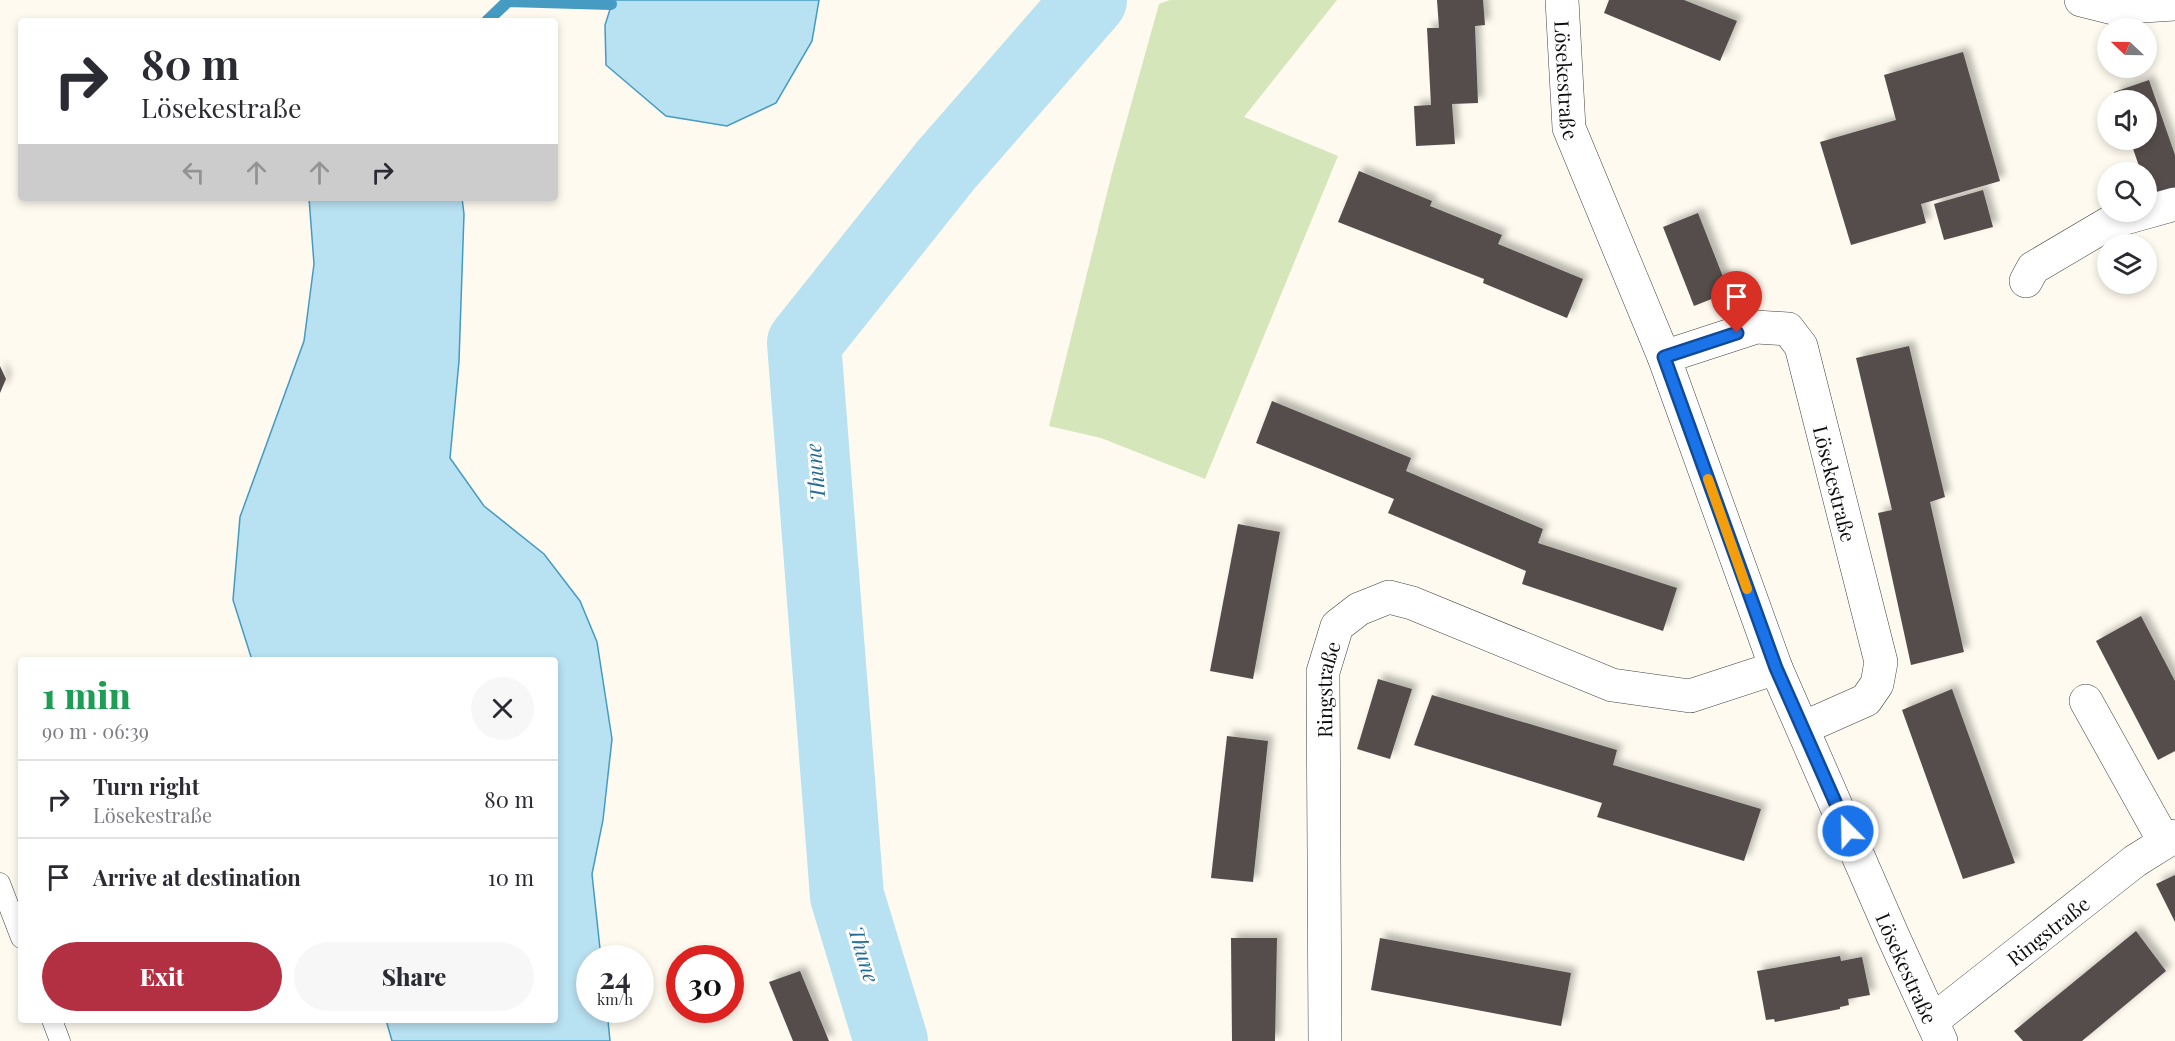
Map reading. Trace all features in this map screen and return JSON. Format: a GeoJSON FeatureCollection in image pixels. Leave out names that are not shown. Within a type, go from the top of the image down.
{"type":"FeatureCollection","features":[{"type":"Feature","properties":{"kind":"street","name":"Lösekestraße"},"geometry":{"type":"LineString","coordinates":[[1562,0],[1569,128],[1664,357],[1776,668],[1936,1031]]}},
{"type":"Feature","properties":{"kind":"street"},"geometry":{"type":"LineString","coordinates":[[2081,0],[2113,8],[2175,4]]}},
{"type":"Feature","properties":{"kind":"street"},"geometry":{"type":"LineString","coordinates":[[2026,281],[2033,268],[2111,222],[2175,204]]}},
{"type":"Feature","properties":{"kind":"street","name":"Lösekestraße"},"geometry":{"type":"LineString","coordinates":[[1664,357],[1756,327],[1788,328],[1801,346],[1881,663],[1877,684],[1866,700],[1803,728]]}},
{"type":"Feature","properties":{"kind":"street","name":"Ringstraße"},"geometry":{"type":"LineString","coordinates":[[1325,1041],[1323,672],[1337,626],[1359,609],[1389,597],[1412,603],[1612,685],[1690,696],[1776,668]]}},
{"type":"Feature","properties":{"kind":"street","name":"Ringstraße"},"geometry":{"type":"LineString","coordinates":[[1936,1031],[2135,861],[2170,838],[2086,701]]}},
{"type":"Feature","properties":{"kind":"lane"},"geometry":{"type":"LineString","coordinates":[[0,883],[18,930]]}},
{"type":"Feature","properties":{"kind":"lane"},"geometry":{"type":"LineString","coordinates":[[53,1023],[60,1041]]}},
{"type":"Feature","properties":{"kind":"green space"},"geometry":{"type":"Polygon","coordinates":[[[1170,0],[1337,0],[1244,117],[1338,156],[1205,479],[1101,438],[1049,426],[1112,173],[1159,4],[1170,0]]]}},
{"type":"Feature","properties":{"kind":"water"},"geometry":{"type":"Polygon","coordinates":[[[613,0],[819,0],[812,41],[776,103],[727,126],[666,116],[606,65],[605,25],[613,0]]]}},
{"type":"Feature","properties":{"kind":"water"},"geometry":{"type":"Polygon","coordinates":[[[309,201],[462,201],[464,214],[459,361],[450,458],[484,506],[544,554],[580,601],[597,642],[612,739],[603,820],[592,874],[600,945],[576,945],[576,1023],[608,1023],[610,1041],[392,1041],[387,1023],[558,1023],[558,657],[251,657],[233,600],[240,517],[304,341],[314,264],[309,201]]]}},
{"type":"Feature","properties":{"kind":"building"},"geometry":{"type":"Polygon","coordinates":[[[1437,0],[1483,0],[1485,25],[1475,26],[1478,103],[1452,104],[1455,144],[1416,146],[1414,106],[1431,105],[1427,28],[1439,28],[1437,0]]]}},
{"type":"Feature","properties":{"kind":"building"},"geometry":{"type":"Polygon","coordinates":[[[1609,0],[1684,0],[1737,21],[1720,61],[1604,13],[1609,0]]]}},
{"type":"Feature","properties":{"kind":"building"},"geometry":{"type":"Polygon","coordinates":[[[1963,52],[2000,181],[1921,204],[1926,223],[1851,245],[1820,142],[1896,120],[1884,75],[1963,52]]]}},
{"type":"Feature","properties":{"kind":"building"},"geometry":{"type":"Polygon","coordinates":[[[2149,80],[2152,90],[2120,90],[2149,80]]]}},
{"type":"Feature","properties":{"kind":"building"},"geometry":{"type":"Polygon","coordinates":[[[2157,103],[2175,155],[2175,188],[2157,194],[2157,162],[2138,162],[2133,150],[2157,150],[2157,103]]]}},
{"type":"Feature","properties":{"kind":"building"},"geometry":{"type":"Polygon","coordinates":[[[1359,171],[1432,201],[1430,206],[1502,235],[1498,244],[1583,279],[1567,318],[1483,283],[1484,279],[1338,222],[1359,171]]]}},
{"type":"Feature","properties":{"kind":"building"},"geometry":{"type":"Polygon","coordinates":[[[1983,190],[1993,227],[1944,240],[1934,204],[1983,190]]]}},
{"type":"Feature","properties":{"kind":"building"},"geometry":{"type":"Polygon","coordinates":[[[1698,213],[1729,292],[1694,306],[1663,227],[1698,213]]]}},
{"type":"Feature","properties":{"kind":"building"},"geometry":{"type":"Polygon","coordinates":[[[1909,346],[1945,497],[1930,502],[1964,652],[1911,665],[1878,513],[1892,510],[1856,358],[1909,346]]]}},
{"type":"Feature","properties":{"kind":"building"},"geometry":{"type":"Polygon","coordinates":[[[0,366],[6,379],[0,393],[0,366]]]}},
{"type":"Feature","properties":{"kind":"building"},"geometry":{"type":"Polygon","coordinates":[[[1272,401],[1411,458],[1406,471],[1543,529],[1538,543],[1677,588],[1663,631],[1522,584],[1526,571],[1388,513],[1394,499],[1256,443],[1272,401]]]}},
{"type":"Feature","properties":{"kind":"building"},"geometry":{"type":"Polygon","coordinates":[[[1238,524],[1280,532],[1253,679],[1210,671],[1238,524]]]}},
{"type":"Feature","properties":{"kind":"building"},"geometry":{"type":"Polygon","coordinates":[[[2141,616],[2175,681],[2175,751],[2158,760],[2096,641],[2141,616]]]}},
{"type":"Feature","properties":{"kind":"building"},"geometry":{"type":"Polygon","coordinates":[[[1378,679],[1412,689],[1390,759],[1357,749],[1378,679]]]}},
{"type":"Feature","properties":{"kind":"building"},"geometry":{"type":"Polygon","coordinates":[[[1952,689],[2015,863],[1963,879],[1902,710],[1952,689]]]}},
{"type":"Feature","properties":{"kind":"building"},"geometry":{"type":"Polygon","coordinates":[[[1432,695],[1617,750],[1613,765],[1761,809],[1744,861],[1597,817],[1602,803],[1414,745],[1432,695]]]}},
{"type":"Feature","properties":{"kind":"building"},"geometry":{"type":"Polygon","coordinates":[[[1227,736],[1268,741],[1253,882],[1211,878],[1227,736]]]}},
{"type":"Feature","properties":{"kind":"building"},"geometry":{"type":"Polygon","coordinates":[[[2175,875],[2175,922],[2156,884],[2175,875]]]}},
{"type":"Feature","properties":{"kind":"building"},"geometry":{"type":"Polygon","coordinates":[[[2136,931],[2166,971],[2082,1041],[2023,1041],[2014,1031],[2136,931]]]}},
{"type":"Feature","properties":{"kind":"building"},"geometry":{"type":"Polygon","coordinates":[[[1231,938],[1277,938],[1275,1041],[1232,1041],[1231,938]]]}},
{"type":"Feature","properties":{"kind":"building"},"geometry":{"type":"Polygon","coordinates":[[[1380,938],[1571,973],[1561,1026],[1371,990],[1380,938]]]}},
{"type":"Feature","properties":{"kind":"building"},"geometry":{"type":"Polygon","coordinates":[[[1840,956],[1841,961],[1862,957],[1870,995],[1848,999],[1849,1005],[1840,1007],[1840,1009],[1775,1022],[1774,1019],[1766,1020],[1757,971],[1840,956]]]}},
{"type":"Feature","properties":{"kind":"building"},"geometry":{"type":"Polygon","coordinates":[[[800,971],[829,1041],[793,1041],[769,982],[800,971]]]}},
{"type":"Feature","properties":{"kind":"waterway","name":"Thune"},"geometry":{"type":"LineString","coordinates":[[891,1041],[847,896],[804,343],[946,165],[1090,0]]}},
{"type":"Feature","properties":{"kind":"waterway"},"geometry":{"type":"LineString","coordinates":[[490,18],[508,1],[611,4]]}},
{"type":"Feature","properties":{"kind":"slow traffic"},"geometry":{"type":"LineString","coordinates":[[1708,479],[1747,589]]}},
{"type":"Feature","properties":{"kind":"route"},"geometry":{"type":"LineString","coordinates":[[1737,333],[1664,357],[1776,668],[1848,831]]}}]}
